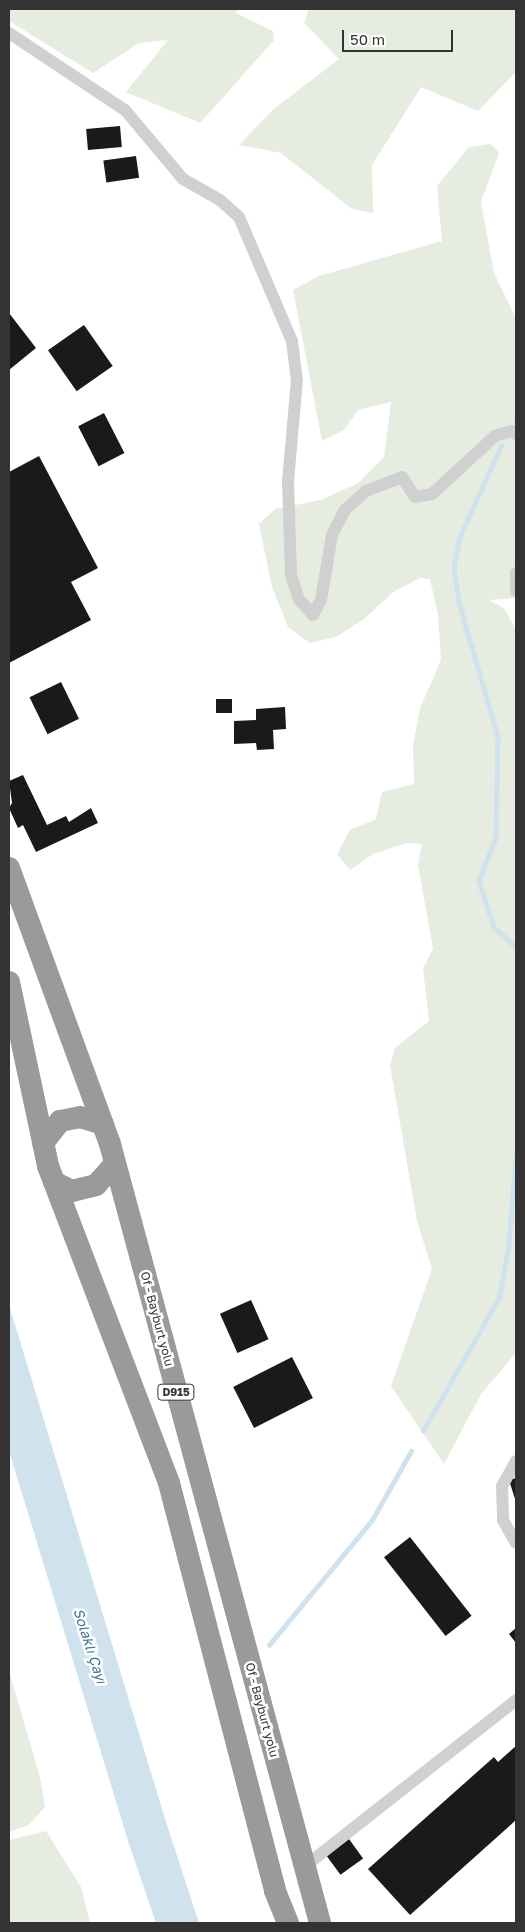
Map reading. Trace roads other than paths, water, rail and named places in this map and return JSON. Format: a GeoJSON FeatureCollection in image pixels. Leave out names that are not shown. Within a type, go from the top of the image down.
{"type":"FeatureCollection","features":[{"type":"Feature","properties":{"kind":"highway","name":"Of - Bayburt yolu"},"geometry":{"type":"LineString","coordinates":[[9,868],[103,1124],[115,1164],[320,1923]]}},
{"type":"Feature","properties":{"kind":"highway","name":"D915"},"geometry":{"type":"LineString","coordinates":[[9,982],[43,1143],[54,1182],[169,1483],[275,1891],[288,1923]]}},
{"type":"Feature","properties":{"kind":"highway"},"geometry":{"type":"LineString","coordinates":[[43,1143],[60,1122],[80,1117],[103,1124]]}},
{"type":"Feature","properties":{"kind":"highway"},"geometry":{"type":"LineString","coordinates":[[54,1182],[72,1191],[96,1185],[115,1164]]}},
{"type":"Feature","properties":{"kind":"street"},"geometry":{"type":"LineString","coordinates":[[9,33],[125,110],[183,179],[220,200],[239,217],[292,341],[297,380],[288,481],[291,575],[299,599],[313,616],[321,600],[332,535],[345,510],[366,492],[402,477],[415,497],[432,494],[495,436],[511,431],[516,434]]}},
{"type":"Feature","properties":{"kind":"street"},"geometry":{"type":"LineString","coordinates":[[516,573],[516,591]]}},
{"type":"Feature","properties":{"kind":"street"},"geometry":{"type":"LineString","coordinates":[[516,1461],[502,1486],[503,1520],[516,1543]]}},
{"type":"Feature","properties":{"kind":"street"},"geometry":{"type":"LineString","coordinates":[[304,1867],[516,1700]]}},
{"type":"Feature","properties":{"kind":"water","name":"Solaklı Çayı"},"geometry":{"type":"Polygon","coordinates":[[[9,1305],[166,1822],[199,1923],[156,1923],[129,1844],[9,1451],[9,1305]]]}},
{"type":"Feature","properties":{"kind":"waterway"},"geometry":{"type":"LineString","coordinates":[[502,445],[460,537],[454,569],[460,606],[498,737],[496,838],[479,881],[494,927],[516,947]]}},
{"type":"Feature","properties":{"kind":"waterway"},"geometry":{"type":"LineString","coordinates":[[423,1431],[499,1298],[508,1248],[516,1154]]}},
{"type":"Feature","properties":{"kind":"waterway"},"geometry":{"type":"LineString","coordinates":[[269,1645],[372,1520],[411,1451]]}}]}
